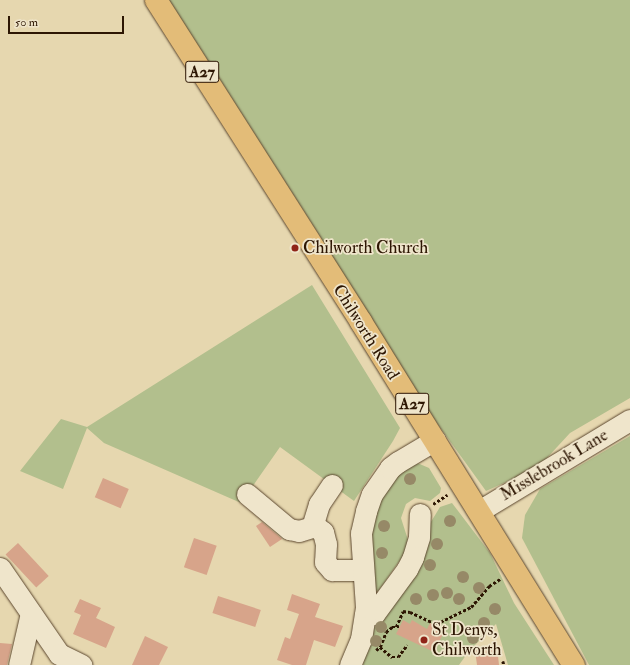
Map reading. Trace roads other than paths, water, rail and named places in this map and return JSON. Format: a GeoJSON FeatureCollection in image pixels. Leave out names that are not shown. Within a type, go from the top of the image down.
{"type":"FeatureCollection","features":[{"type":"Feature","properties":{"kind":"main road","name":"Chilworth Road"},"geometry":{"type":"LineString","coordinates":[[156,0],[435,440],[574,665]]}},
{"type":"Feature","properties":{"kind":"street","name":"Misslebrook Lane"},"geometry":{"type":"LineString","coordinates":[[479,511],[630,420]]}},
{"type":"Feature","properties":{"kind":"street"},"geometry":{"type":"LineString","coordinates":[[350,665],[361,639],[365,615],[366,607],[361,533],[372,494],[390,468],[435,440]]}},
{"type":"Feature","properties":{"kind":"street"},"geometry":{"type":"LineString","coordinates":[[312,527],[319,504],[332,485]]}},
{"type":"Feature","properties":{"kind":"street"},"geometry":{"type":"LineString","coordinates":[[247,494],[289,529],[299,531],[315,526],[323,532],[326,544],[325,562],[332,570],[363,570]]}},
{"type":"Feature","properties":{"kind":"street"},"geometry":{"type":"LineString","coordinates":[[365,615],[374,614],[407,569],[413,557],[419,537],[420,514]]}},
{"type":"Feature","properties":{"kind":"street"},"geometry":{"type":"LineString","coordinates":[[0,568],[60,654],[82,665]]}},
{"type":"Feature","properties":{"kind":"street"},"geometry":{"type":"LineString","coordinates":[[19,665],[31,614]]}},
{"type":"Feature","properties":{"kind":"place","name":"Chilworth Church"},"geometry":{"type":"Point","coordinates":[295,248]}},
{"type":"Feature","properties":{"kind":"place","name":"St Denys, Chilworth"},"geometry":{"type":"Point","coordinates":[424,640]}}]}
